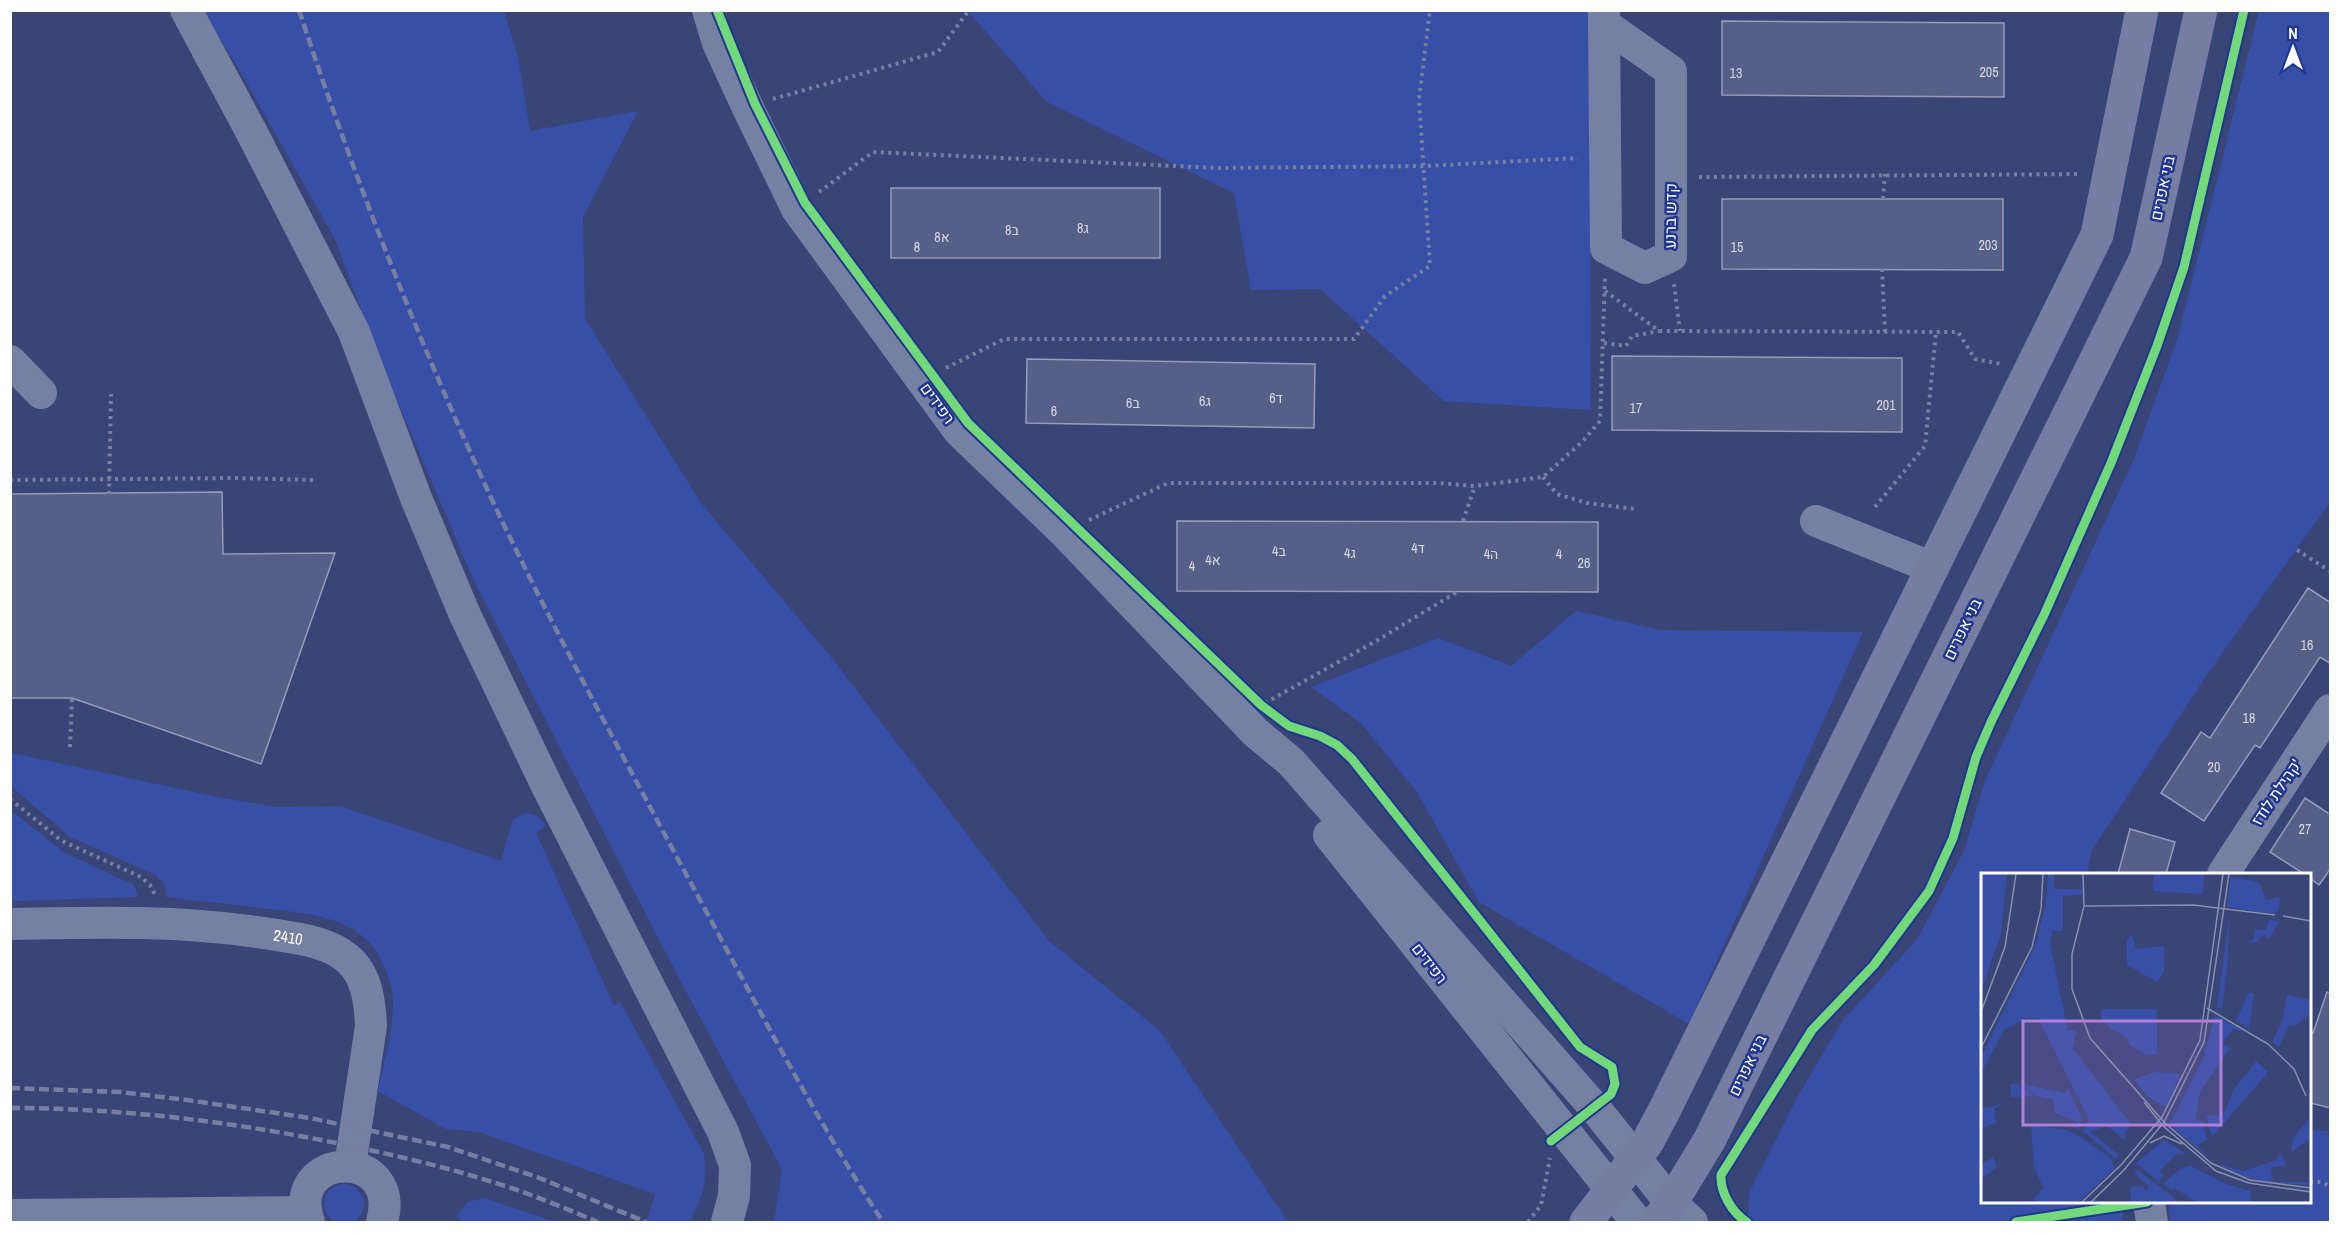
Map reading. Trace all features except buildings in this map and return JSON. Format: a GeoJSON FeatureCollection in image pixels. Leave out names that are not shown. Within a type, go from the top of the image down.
{"type":"FeatureCollection","features":[{"type":"Feature","properties":{"kind":"main road"},"geometry":{"type":"LineString","coordinates":[[1587,1222],[1647,1143],[1665,1109],[2097,235],[2142,10]]}},
{"type":"Feature","properties":{"kind":"main road","name":"בני אפרים"},"geometry":{"type":"LineString","coordinates":[[1673,1216],[2146,258],[2201,10]]}},
{"type":"Feature","properties":{"kind":"street"},"geometry":{"type":"LineString","coordinates":[[186,10],[247,123],[354,332],[416,498],[465,615],[545,783],[723,1132],[735,1165],[734,1196],[727,1222]]}},
{"type":"Feature","properties":{"kind":"street","name":"רפידים"},"geometry":{"type":"LineString","coordinates":[[708,10],[718,43],[797,209],[958,431],[1064,532],[1249,725],[1291,762],[1594,1107],[1635,1160],[1673,1216]]}},
{"type":"Feature","properties":{"kind":"street","name":"קדש ברנע"},"geometry":{"type":"LineString","coordinates":[[1604,17],[1671,71],[1671,256],[1645,268],[1606,248],[1604,17]]}},
{"type":"Feature","properties":{"kind":"street"},"geometry":{"type":"LineString","coordinates":[[10,361],[41,393]]}},
{"type":"Feature","properties":{"kind":"street"},"geometry":{"type":"LineString","coordinates":[[1816,521],[1933,568]]}},
{"type":"Feature","properties":{"kind":"street","name":"קהילת לודז'"},"geometry":{"type":"LineString","coordinates":[[2224,873],[2331,710]]}},
{"type":"Feature","properties":{"kind":"street","name":"רפידים"},"geometry":{"type":"LineString","coordinates":[[1249,725],[1276,768],[1637,1222]]}},
{"type":"Feature","properties":{"kind":"street","name":"2410"},"geometry":{"type":"LineString","coordinates":[[10,924],[158,922],[240,930],[294,938],[326,946],[348,959],[360,974],[370,1003],[371,1026],[350,1166]]}},
{"type":"Feature","properties":{"kind":"street"},"geometry":{"type":"LineString","coordinates":[[10,1215],[92,1218],[307,1217],[305,1200],[316,1178],[337,1166],[350,1166],[370,1174],[382,1191],[385,1201],[382,1222]]}},
{"type":"Feature","properties":{"kind":"street"},"geometry":{"type":"LineString","coordinates":[[2149,1203],[2152,1222]]}},
{"type":"Feature","properties":{"kind":"path"},"geometry":{"type":"LineString","coordinates":[[747,106],[938,52],[969,10]]}},
{"type":"Feature","properties":{"kind":"path"},"geometry":{"type":"LineString","coordinates":[[921,380],[1004,339],[1354,339],[1385,296],[1430,266],[1419,99],[1430,10]]}},
{"type":"Feature","properties":{"kind":"path"},"geometry":{"type":"LineString","coordinates":[[797,209],[873,152],[1219,168],[1424,166],[1605,157]]}},
{"type":"Feature","properties":{"kind":"path"},"geometry":{"type":"LineString","coordinates":[[1671,177],[1885,174],[2109,175]]}},
{"type":"Feature","properties":{"kind":"path"},"geometry":{"type":"LineString","coordinates":[[1883,199],[1885,174]]}},
{"type":"Feature","properties":{"kind":"path"},"geometry":{"type":"LineString","coordinates":[[1064,532],[1168,483],[1438,483],[1475,486],[1543,477],[1583,441],[1600,421],[1606,248]]}},
{"type":"Feature","properties":{"kind":"path"},"geometry":{"type":"LineString","coordinates":[[1671,256],[1680,331]]}},
{"type":"Feature","properties":{"kind":"path"},"geometry":{"type":"LineString","coordinates":[[1882,269],[1885,332]]}},
{"type":"Feature","properties":{"kind":"path"},"geometry":{"type":"LineString","coordinates":[[1605,291],[1659,331]]}},
{"type":"Feature","properties":{"kind":"path"},"geometry":{"type":"LineString","coordinates":[[1604,343],[1626,345],[1632,336],[1659,331],[1958,332],[1975,359],[2031,369]]}},
{"type":"Feature","properties":{"kind":"path"},"geometry":{"type":"LineString","coordinates":[[1875,507],[1925,446],[1935,332]]}},
{"type":"Feature","properties":{"kind":"path"},"geometry":{"type":"LineString","coordinates":[[109,494],[111,394]]}},
{"type":"Feature","properties":{"kind":"path"},"geometry":{"type":"LineString","coordinates":[[1543,477],[1557,494],[1587,503],[1636,509]]}},
{"type":"Feature","properties":{"kind":"path"},"geometry":{"type":"LineString","coordinates":[[10,480],[109,478],[314,480]]}},
{"type":"Feature","properties":{"kind":"path"},"geometry":{"type":"LineString","coordinates":[[1463,521],[1475,486]]}},
{"type":"Feature","properties":{"kind":"path"},"geometry":{"type":"LineString","coordinates":[[2297,550],[2331,571]]}},
{"type":"Feature","properties":{"kind":"path"},"geometry":{"type":"LineString","coordinates":[[1249,725],[1261,705],[1376,641],[1457,592]]}},
{"type":"Feature","properties":{"kind":"path"},"geometry":{"type":"LineString","coordinates":[[70,747],[72,698]]}},
{"type":"Feature","properties":{"kind":"path"},"geometry":{"type":"LineString","coordinates":[[10,799],[62,841],[141,877],[150,885],[157,899],[158,922]]}},
{"type":"Feature","properties":{"kind":"path"},"geometry":{"type":"LineString","coordinates":[[1528,1222],[1540,1205],[1549,1172],[1551,1141],[1546,1109]]}},
{"type":"Feature","properties":{"kind":"path"},"geometry":{"type":"LineString","coordinates":[[2311,1182],[2331,1186]]}},
{"type":"Feature","properties":{"kind":"shaded area"},"geometry":{"type":"Polygon","coordinates":[[[202,11],[504,11],[518,57],[530,131],[638,111],[583,217],[585,319],[701,503],[827,652],[1049,941],[1160,1031],[1288,1222],[774,1222],[782,1169],[682,984],[473,579],[378,355],[335,239],[236,64],[202,11]]]}},
{"type":"Feature","properties":{"kind":"shaded area"},"geometry":{"type":"Polygon","coordinates":[[[968,11],[1589,11],[1591,410],[1444,401],[1320,289],[1251,290],[1234,193],[1047,102],[968,11]]]}},
{"type":"Feature","properties":{"kind":"shaded area"},"geometry":{"type":"Polygon","coordinates":[[[2259,11],[2330,11],[2330,502],[2208,673],[2092,850],[2087,873],[1981,873],[1981,1203],[2122,1203],[2123,1222],[1748,1222],[1749,1193],[1799,1094],[1843,1020],[1916,941],[1964,851],[1985,781],[2134,459],[2177,340],[2259,11]]]}},
{"type":"Feature","properties":{"kind":"shaded area"},"geometry":{"type":"Polygon","coordinates":[[[1576,611],[1661,630],[1863,632],[1689,1024],[1479,902],[1417,792],[1361,723],[1311,687],[1438,638],[1511,666],[1576,611]]]}},
{"type":"Feature","properties":{"kind":"shaded area"},"geometry":{"type":"Polygon","coordinates":[[[11,753],[222,798],[276,807],[340,806],[501,861],[513,819],[526,813],[538,816],[546,826],[536,833],[614,1006],[620,1002],[704,1154],[703,1190],[690,1222],[647,1222],[655,1194],[479,1132],[446,1129],[378,1091],[392,1025],[393,999],[383,963],[372,946],[358,933],[342,924],[304,913],[166,897],[165,885],[156,875],[70,837],[11,786],[11,753]]]}},
{"type":"Feature","properties":{"kind":"shaded area"},"geometry":{"type":"Polygon","coordinates":[[[10,810],[65,853],[134,885],[138,897],[11,901],[10,810]]]}},
{"type":"Feature","properties":{"kind":"shaded area"},"geometry":{"type":"Polygon","coordinates":[[[2311,1130],[2330,1131],[2330,1222],[2170,1222],[2169,1203],[2311,1203],[2311,1130]]]}},
{"type":"Feature","properties":{"kind":"shaded area"},"geometry":{"type":"Polygon","coordinates":[[[344,1184],[358,1190],[364,1204],[358,1218],[344,1224],[330,1218],[324,1204],[330,1190],[344,1184]]]}},
{"type":"Feature","properties":{"kind":"shaded area"},"geometry":{"type":"Polygon","coordinates":[[[484,1198],[555,1222],[461,1222],[456,1216],[468,1202],[484,1198]]]}},
{"type":"Feature","properties":{"kind":"railway"},"geometry":{"type":"LineString","coordinates":[[299,10],[342,135],[389,259],[439,381],[515,548],[584,684],[778,1045],[855,1179],[883,1222]]}},
{"type":"Feature","properties":{"kind":"railway"},"geometry":{"type":"LineString","coordinates":[[10,1088],[120,1092],[187,1100],[310,1118],[448,1147],[537,1177],[646,1222]]}},
{"type":"Feature","properties":{"kind":"railway"},"geometry":{"type":"LineString","coordinates":[[10,1108],[95,1111],[179,1118],[346,1145],[393,1155],[508,1187],[598,1222]]}},
{"type":"Feature","properties":{"kind":"cycle path"},"geometry":{"type":"LineString","coordinates":[[717,10],[755,104],[805,203],[968,423],[1261,705],[1289,726],[1320,736],[1337,745],[1352,759],[1580,1047],[1612,1067],[1615,1084],[1611,1094],[1551,1141]]}},
{"type":"Feature","properties":{"kind":"cycle path"},"geometry":{"type":"LineString","coordinates":[[1747,1222],[1736,1213],[1728,1201],[1721,1182],[1721,1175],[1812,1030],[1874,965],[1929,891],[1953,838],[1976,757],[2044,615],[2111,463],[2157,346],[2184,267],[2244,10]]}},
{"type":"Feature","properties":{"kind":"cycle path"},"geometry":{"type":"LineString","coordinates":[[2016,1222],[2140,1203]]}}]}
